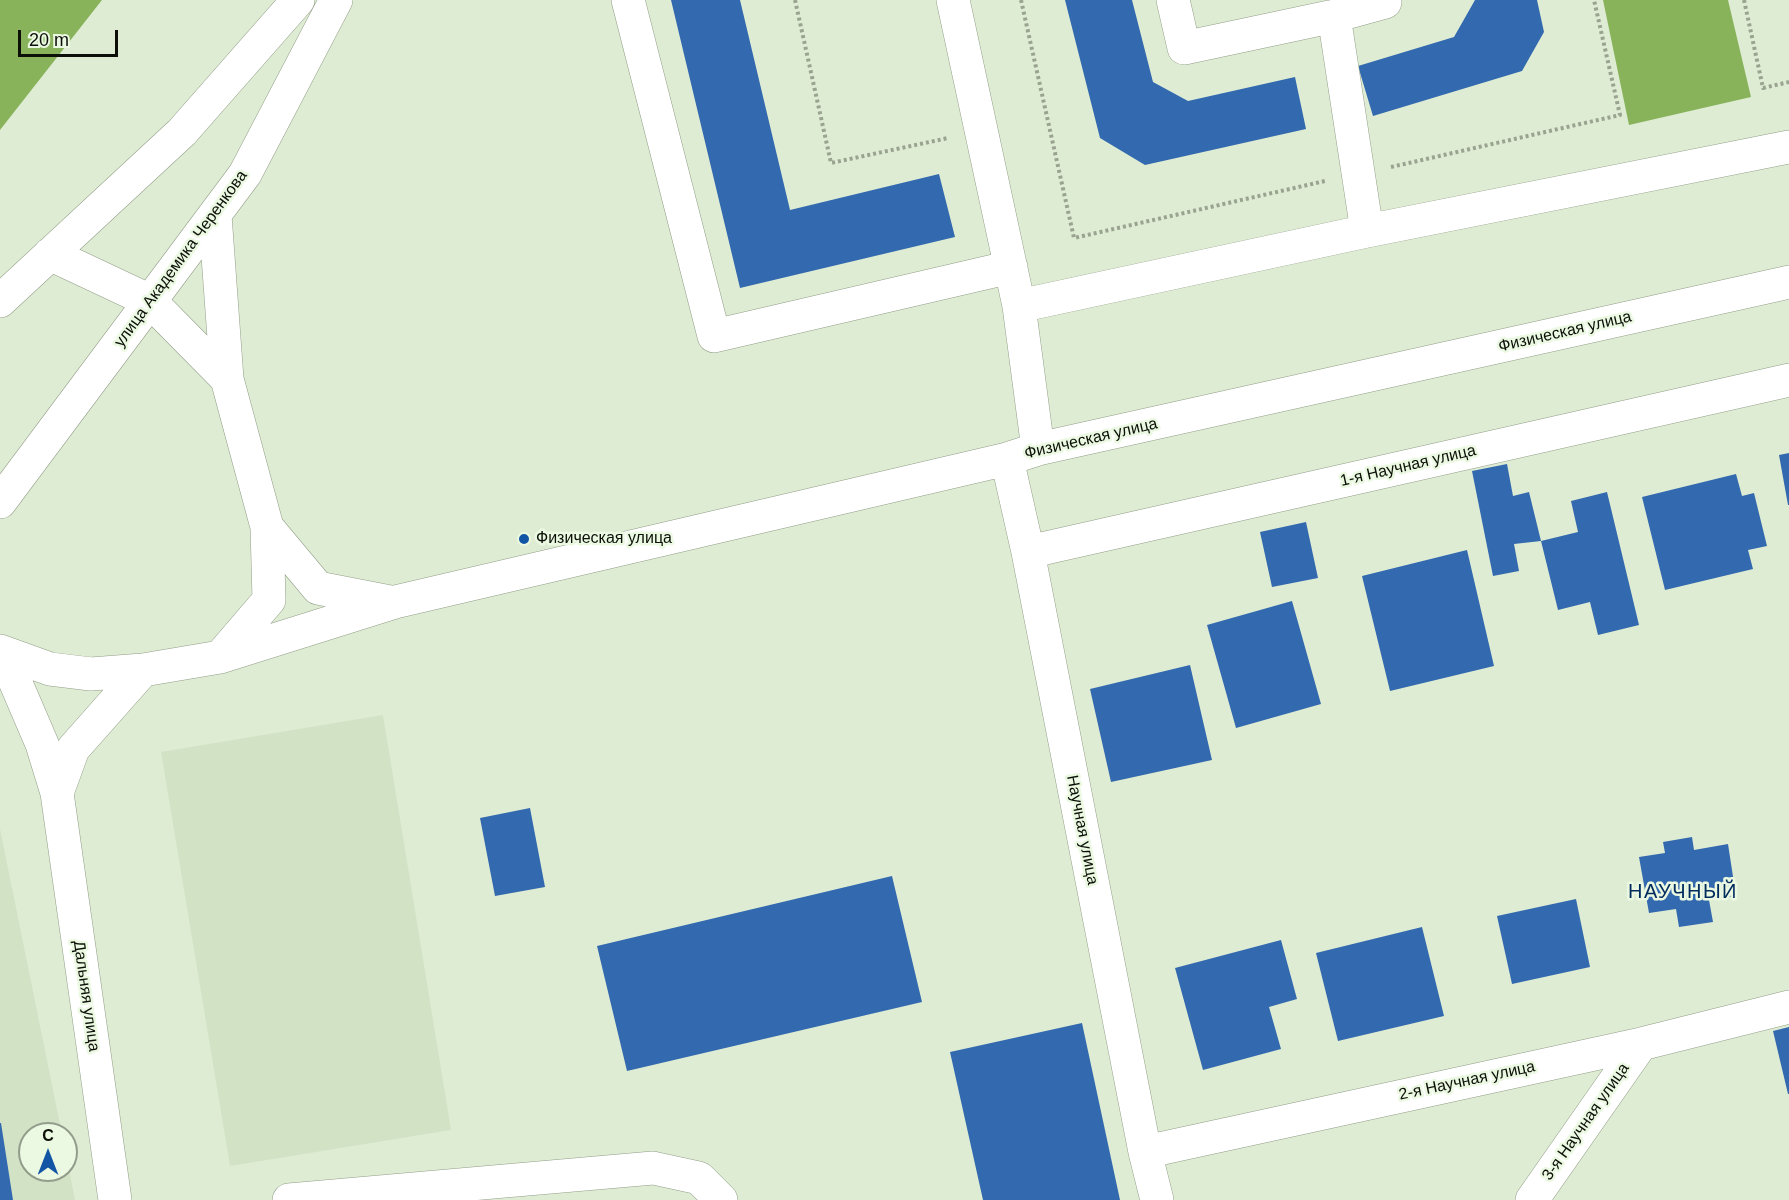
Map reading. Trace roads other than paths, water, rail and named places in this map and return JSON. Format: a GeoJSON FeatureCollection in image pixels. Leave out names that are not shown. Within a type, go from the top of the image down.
{"type":"FeatureCollection","features":[{"type":"Feature","properties":{"kind":"street"},"geometry":{"type":"LineString","coordinates":[[0,301],[182,132],[298,0]]}},
{"type":"Feature","properties":{"kind":"street","name":"улица Академика Черенкова"},"geometry":{"type":"LineString","coordinates":[[0,502],[245,174],[336,0]]}},
{"type":"Feature","properties":{"kind":"street"},"geometry":{"type":"LineString","coordinates":[[628,0],[714,336],[1011,267]]}},
{"type":"Feature","properties":{"kind":"street"},"geometry":{"type":"LineString","coordinates":[[953,0],[1019,306],[1038,449]]}},
{"type":"Feature","properties":{"kind":"street"},"geometry":{"type":"LineString","coordinates":[[1173,0],[1184,48],[1334,16],[1385,2],[1384,0]]}},
{"type":"Feature","properties":{"kind":"street"},"geometry":{"type":"LineString","coordinates":[[1334,16],[1367,231]]}},
{"type":"Feature","properties":{"kind":"street"},"geometry":{"type":"LineString","coordinates":[[1019,306],[1367,231],[1789,147]]}},
{"type":"Feature","properties":{"kind":"street","name":"Физическая улица"},"geometry":{"type":"LineString","coordinates":[[215,215],[227,380],[267,527],[269,600],[220,657]]}},
{"type":"Feature","properties":{"kind":"street","name":"Физическая улица"},"geometry":{"type":"LineString","coordinates":[[50,254],[150,301],[227,380]]}},
{"type":"Feature","properties":{"kind":"street","name":"Физическая улица"},"geometry":{"type":"LineString","coordinates":[[1,652],[50,669],[92,674],[142,670],[220,657],[395,603],[1007,459],[1038,449],[1789,282]]}},
{"type":"Feature","properties":{"kind":"street","name":"1-я Научная улица"},"geometry":{"type":"LineString","coordinates":[[1028,552],[1789,380]]}},
{"type":"Feature","properties":{"kind":"street","name":"Научная улица"},"geometry":{"type":"LineString","coordinates":[[1007,459],[1028,552],[1145,1152],[1157,1200]]}},
{"type":"Feature","properties":{"kind":"street","name":"Физическая улица"},"geometry":{"type":"LineString","coordinates":[[267,527],[318,588],[395,603]]}},
{"type":"Feature","properties":{"kind":"street","name":"Дальняя улица"},"geometry":{"type":"LineString","coordinates":[[1,652],[42,744],[57,793],[115,1200]]}},
{"type":"Feature","properties":{"kind":"street","name":"Дальняя улица"},"geometry":{"type":"LineString","coordinates":[[57,793],[73,749],[142,670]]}},
{"type":"Feature","properties":{"kind":"street","name":"2-я Научная улица"},"geometry":{"type":"LineString","coordinates":[[1145,1152],[1641,1044],[1789,1007]]}},
{"type":"Feature","properties":{"kind":"street","name":"3-я Научная улица"},"geometry":{"type":"LineString","coordinates":[[1532,1200],[1641,1044]]}},
{"type":"Feature","properties":{"kind":"street"},"geometry":{"type":"LineString","coordinates":[[290,1200],[653,1168],[699,1178],[721,1200]]}},
{"type":"Feature","properties":{"kind":"place","name":"Физическая улица"},"geometry":{"type":"Point","coordinates":[524,539]}},
{"type":"Feature","properties":{"kind":"district","name":"НАУЧНЫЙ"},"geometry":{"type":"Point","coordinates":[1683,892]}}]}
